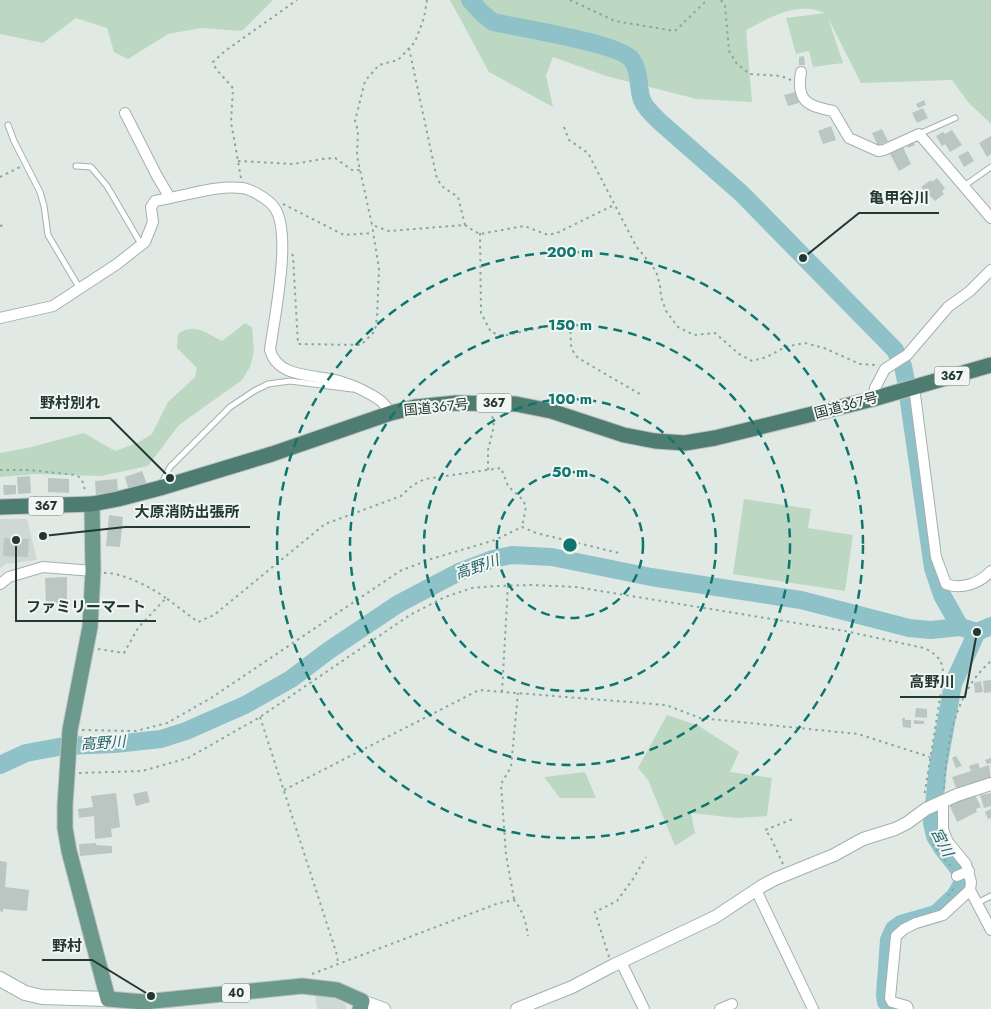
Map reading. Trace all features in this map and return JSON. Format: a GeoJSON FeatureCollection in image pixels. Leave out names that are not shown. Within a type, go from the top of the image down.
{"type":"FeatureCollection","features":[{"type":"Feature","properties":{"kind":"highway","name":"国道367号"},"geometry":{"type":"LineString","coordinates":[[0,507],[92,504],[160,488],[272,454],[391,413],[415,407],[456,403],[516,404],[551,411],[624,435],[647,440],[685,443],[715,438],[873,399],[991,365]]}},
{"type":"Feature","properties":{"kind":"main road"},"geometry":{"type":"LineString","coordinates":[[0,979],[25,992],[42,997],[100,1003],[65,828],[70,732],[100,572],[92,504]]}},
{"type":"Feature","properties":{"kind":"main road","name":"40"},"geometry":{"type":"LineString","coordinates":[[100,1003],[144,1002],[302,986],[337,990],[361,1005]]}},
{"type":"Feature","properties":{"kind":"street"},"geometry":{"type":"LineString","coordinates":[[801,72],[799,84],[805,101],[814,108],[833,111],[849,138],[878,151],[919,134],[991,218]]}},
{"type":"Feature","properties":{"kind":"street"},"geometry":{"type":"LineString","coordinates":[[125,113],[170,198]]}},
{"type":"Feature","properties":{"kind":"street"},"geometry":{"type":"LineString","coordinates":[[0,318],[53,306],[142,245],[153,222],[151,208],[156,201],[225,188],[243,188],[260,196],[274,207],[280,221],[282,259],[270,350],[272,358],[280,367],[290,371],[339,381],[359,390],[381,401],[391,413]]}},
{"type":"Feature","properties":{"kind":"street"},"geometry":{"type":"LineString","coordinates":[[873,399],[875,388],[885,369],[898,361],[948,307],[970,291],[991,270]]}},
{"type":"Feature","properties":{"kind":"street"},"geometry":{"type":"LineString","coordinates":[[907,389],[936,557],[946,584],[956,588],[975,583],[991,571]]}},
{"type":"Feature","properties":{"kind":"street"},"geometry":{"type":"LineString","coordinates":[[0,584],[9,577],[43,567],[100,572]]}},
{"type":"Feature","properties":{"kind":"street"},"geometry":{"type":"LineString","coordinates":[[517,1009],[572,987],[616,964],[715,918],[756,890],[793,871],[834,855],[863,838],[895,829],[908,823],[924,810],[956,795],[991,784]]}},
{"type":"Feature","properties":{"kind":"street"},"geometry":{"type":"LineString","coordinates":[[941,802],[943,830],[948,842],[961,858],[962,874],[971,882],[970,890],[991,930]]}},
{"type":"Feature","properties":{"kind":"street"},"geometry":{"type":"LineString","coordinates":[[756,890],[813,1009]]}},
{"type":"Feature","properties":{"kind":"street"},"geometry":{"type":"LineString","coordinates":[[908,1009],[907,1006],[892,1002],[890,998],[896,936],[904,929],[916,923],[943,915],[970,890]]}},
{"type":"Feature","properties":{"kind":"street"},"geometry":{"type":"LineString","coordinates":[[616,964],[644,1009]]}},
{"type":"Feature","properties":{"kind":"street"},"geometry":{"type":"LineString","coordinates":[[720,1009],[732,1004]]}},
{"type":"Feature","properties":{"kind":"street"},"geometry":{"type":"LineString","coordinates":[[361,1005],[384,1009]]}},
{"type":"Feature","properties":{"kind":"lane"},"geometry":{"type":"LineString","coordinates":[[919,134],[955,118]]}},
{"type":"Feature","properties":{"kind":"lane"},"geometry":{"type":"LineString","coordinates":[[8,125],[40,192],[48,236],[80,289]]}},
{"type":"Feature","properties":{"kind":"lane"},"geometry":{"type":"LineString","coordinates":[[76,166],[91,167],[107,186],[142,245]]}},
{"type":"Feature","properties":{"kind":"lane"},"geometry":{"type":"LineString","coordinates":[[964,186],[991,167]]}},
{"type":"Feature","properties":{"kind":"lane"},"geometry":{"type":"LineString","coordinates":[[160,488],[170,467],[230,407],[268,384],[290,381],[359,390]]}},
{"type":"Feature","properties":{"kind":"lane"},"geometry":{"type":"LineString","coordinates":[[977,903],[991,896]]}},
{"type":"Feature","properties":{"kind":"path"},"geometry":{"type":"LineString","coordinates":[[243,188],[231,122],[233,88],[216,69],[213,62],[225,51],[297,0]]}},
{"type":"Feature","properties":{"kind":"path"},"geometry":{"type":"LineString","coordinates":[[282,240],[293,256],[298,344],[361,345],[375,331],[379,269],[372,225],[357,156],[358,131],[354,121],[365,81],[379,65],[398,60],[415,42],[427,0]]}},
{"type":"Feature","properties":{"kind":"path"},"geometry":{"type":"LineString","coordinates":[[570,0],[616,21],[675,31],[707,0]]}},
{"type":"Feature","properties":{"kind":"path"},"geometry":{"type":"LineString","coordinates":[[721,0],[725,6],[729,51],[738,64],[750,74],[781,76],[799,84]]}},
{"type":"Feature","properties":{"kind":"path"},"geometry":{"type":"LineString","coordinates":[[409,48],[437,179],[443,188],[458,198],[465,225],[474,232],[480,234],[524,226],[548,235],[557,233],[614,205]]}},
{"type":"Feature","properties":{"kind":"path"},"geometry":{"type":"LineString","coordinates":[[564,127],[569,140],[588,153],[636,246],[656,272],[666,312],[678,327],[694,335],[715,333],[739,354],[752,361],[767,357],[785,348],[805,343],[824,348],[860,364],[876,366],[898,361]]}},
{"type":"Feature","properties":{"kind":"path"},"geometry":{"type":"LineString","coordinates":[[238,161],[294,164],[335,158],[352,170],[360,170]]}},
{"type":"Feature","properties":{"kind":"path"},"geometry":{"type":"LineString","coordinates":[[0,177],[26,164]]}},
{"type":"Feature","properties":{"kind":"path"},"geometry":{"type":"LineString","coordinates":[[274,207],[284,204],[344,235],[372,233]]}},
{"type":"Feature","properties":{"kind":"path"},"geometry":{"type":"LineString","coordinates":[[0,226],[6,224]]}},
{"type":"Feature","properties":{"kind":"path"},"geometry":{"type":"LineString","coordinates":[[372,225],[389,231],[465,225]]}},
{"type":"Feature","properties":{"kind":"path"},"geometry":{"type":"LineString","coordinates":[[480,234],[481,314],[492,332],[503,336],[565,322],[571,333],[570,343],[572,351],[578,358],[640,394]]}},
{"type":"Feature","properties":{"kind":"path"},"geometry":{"type":"LineString","coordinates":[[488,470],[488,450],[494,426],[489,403]]}},
{"type":"Feature","properties":{"kind":"path"},"geometry":{"type":"LineString","coordinates":[[100,572],[156,590],[198,622],[214,616],[227,606],[325,524],[400,496],[413,484],[425,479],[501,468],[508,486],[523,500],[526,507],[522,527]]}},
{"type":"Feature","properties":{"kind":"path"},"geometry":{"type":"LineString","coordinates":[[0,470],[31,470],[75,475],[80,477],[84,484],[85,495],[92,504]]}},
{"type":"Feature","properties":{"kind":"path"},"geometry":{"type":"LineString","coordinates":[[70,732],[136,730],[167,723],[211,698],[400,571],[430,559],[495,540],[522,527],[536,533],[619,553]]}},
{"type":"Feature","properties":{"kind":"path"},"geometry":{"type":"LineString","coordinates":[[502,692],[508,585]]}},
{"type":"Feature","properties":{"kind":"path"},"geometry":{"type":"LineString","coordinates":[[67,772],[142,771],[188,758],[202,752],[260,717],[410,615],[445,597],[472,588],[532,585],[576,587],[844,631],[924,648],[934,653],[944,669],[930,757],[924,810]]}},
{"type":"Feature","properties":{"kind":"path"},"geometry":{"type":"LineString","coordinates":[[86,648],[124,653],[138,628],[166,598]]}},
{"type":"Feature","properties":{"kind":"path"},"geometry":{"type":"LineString","coordinates":[[941,802],[954,722],[966,691],[979,673],[991,661]]}},
{"type":"Feature","properties":{"kind":"path"},"geometry":{"type":"LineString","coordinates":[[284,790],[463,696],[479,690],[666,705],[700,718],[858,734],[930,757]]}},
{"type":"Feature","properties":{"kind":"path"},"geometry":{"type":"LineString","coordinates":[[518,693],[511,766],[501,784],[506,855],[514,900],[526,922],[528,936]]}},
{"type":"Feature","properties":{"kind":"path"},"geometry":{"type":"LineString","coordinates":[[260,717],[338,963]]}},
{"type":"Feature","properties":{"kind":"path"},"geometry":{"type":"LineString","coordinates":[[792,820],[765,830],[770,836],[783,864],[793,871]]}},
{"type":"Feature","properties":{"kind":"path"},"geometry":{"type":"LineString","coordinates":[[616,964],[595,912],[616,901],[633,879],[646,857]]}},
{"type":"Feature","properties":{"kind":"path"},"geometry":{"type":"LineString","coordinates":[[302,986],[301,980],[338,963],[499,903],[514,900]]}},
{"type":"Feature","properties":{"kind":"shaded area"},"geometry":{"type":"Polygon","coordinates":[[[0,519],[27,519],[37,560],[6,564],[0,568],[0,519]]]}},
{"type":"Feature","properties":{"kind":"shaded area"},"geometry":{"type":"Polygon","coordinates":[[[315,994],[330,995],[345,1004],[347,1009],[317,1009],[315,994]]]}},
{"type":"Feature","properties":{"kind":"green space"},"geometry":{"type":"Polygon","coordinates":[[[0,0],[273,0],[242,31],[201,28],[168,34],[128,59],[114,52],[107,28],[76,18],[43,43],[0,34],[0,0]]]}},
{"type":"Feature","properties":{"kind":"green space"},"geometry":{"type":"Polygon","coordinates":[[[450,0],[991,0],[991,124],[968,102],[952,80],[861,83],[828,18],[843,63],[813,67],[809,51],[796,54],[786,18],[825,13],[804,9],[784,12],[746,30],[752,102],[697,99],[606,76],[553,57],[546,76],[553,107],[489,72],[450,0]]]}},
{"type":"Feature","properties":{"kind":"green space"},"geometry":{"type":"Polygon","coordinates":[[[245,323],[252,327],[254,351],[250,367],[242,380],[179,425],[148,466],[101,476],[36,474],[0,477],[0,453],[84,433],[115,451],[137,443],[152,434],[168,402],[195,377],[197,368],[177,348],[178,334],[189,329],[195,329],[222,341],[245,323]]]}},
{"type":"Feature","properties":{"kind":"green space"},"geometry":{"type":"Polygon","coordinates":[[[744,499],[811,509],[808,528],[853,535],[845,591],[733,574],[744,499]]]}},
{"type":"Feature","properties":{"kind":"green space"},"geometry":{"type":"Polygon","coordinates":[[[667,715],[699,726],[739,752],[730,772],[772,778],[767,816],[736,818],[691,813],[695,833],[675,846],[648,780],[638,768],[667,715]]]}},
{"type":"Feature","properties":{"kind":"green space"},"geometry":{"type":"Polygon","coordinates":[[[585,772],[596,798],[560,798],[544,777],[585,772]]]}},
{"type":"Feature","properties":{"kind":"building"},"geometry":{"type":"Polygon","coordinates":[[[804,56],[805,65],[799,65],[799,57],[804,56]]]}},
{"type":"Feature","properties":{"kind":"building"},"geometry":{"type":"Polygon","coordinates":[[[795,92],[799,103],[788,106],[784,95],[795,92]]]}},
{"type":"Feature","properties":{"kind":"building"},"geometry":{"type":"Polygon","coordinates":[[[924,100],[926,105],[918,108],[916,104],[924,100]]]}},
{"type":"Feature","properties":{"kind":"building"},"geometry":{"type":"Polygon","coordinates":[[[923,108],[928,118],[917,123],[912,113],[923,108]]]}},
{"type":"Feature","properties":{"kind":"building"},"geometry":{"type":"Polygon","coordinates":[[[831,126],[836,140],[823,144],[818,131],[831,126]]]}},
{"type":"Feature","properties":{"kind":"building"},"geometry":{"type":"Polygon","coordinates":[[[882,129],[888,141],[878,146],[872,133],[882,129]]]}},
{"type":"Feature","properties":{"kind":"building"},"geometry":{"type":"Polygon","coordinates":[[[952,130],[962,145],[950,152],[945,144],[942,146],[936,136],[952,130]]]}},
{"type":"Feature","properties":{"kind":"building"},"geometry":{"type":"Polygon","coordinates":[[[991,136],[991,154],[987,157],[979,143],[991,136]]]}},
{"type":"Feature","properties":{"kind":"building"},"geometry":{"type":"Polygon","coordinates":[[[913,140],[915,145],[908,148],[906,143],[913,140]]]}},
{"type":"Feature","properties":{"kind":"building"},"geometry":{"type":"Polygon","coordinates":[[[903,147],[911,164],[899,171],[890,154],[903,147]]]}},
{"type":"Feature","properties":{"kind":"building"},"geometry":{"type":"Polygon","coordinates":[[[968,151],[974,161],[964,167],[958,156],[968,151]]]}},
{"type":"Feature","properties":{"kind":"building"},"geometry":{"type":"Polygon","coordinates":[[[937,178],[945,188],[942,191],[944,194],[935,201],[921,187],[937,178]]]}},
{"type":"Feature","properties":{"kind":"building"},"geometry":{"type":"Polygon","coordinates":[[[142,471],[147,484],[129,491],[125,477],[142,471]]]}},
{"type":"Feature","properties":{"kind":"building"},"geometry":{"type":"Polygon","coordinates":[[[30,476],[31,493],[18,494],[17,477],[30,476]]]}},
{"type":"Feature","properties":{"kind":"building"},"geometry":{"type":"Polygon","coordinates":[[[48,478],[69,479],[69,493],[48,492],[48,478]]]}},
{"type":"Feature","properties":{"kind":"building"},"geometry":{"type":"Polygon","coordinates":[[[117,479],[118,493],[96,495],[95,481],[117,479]]]}},
{"type":"Feature","properties":{"kind":"building"},"geometry":{"type":"Polygon","coordinates":[[[3,485],[16,485],[16,494],[4,495],[3,485]]]}},
{"type":"Feature","properties":{"kind":"building"},"geometry":{"type":"Polygon","coordinates":[[[109,515],[123,517],[120,547],[106,546],[109,515]]]}},
{"type":"Feature","properties":{"kind":"building"},"geometry":{"type":"Polygon","coordinates":[[[4,538],[29,539],[28,557],[3,556],[4,538]]]}},
{"type":"Feature","properties":{"kind":"building"},"geometry":{"type":"Polygon","coordinates":[[[67,577],[67,603],[46,603],[45,578],[67,577]]]}},
{"type":"Feature","properties":{"kind":"building"},"geometry":{"type":"Polygon","coordinates":[[[991,680],[991,692],[984,693],[983,681],[991,680]]]}},
{"type":"Feature","properties":{"kind":"building"},"geometry":{"type":"Polygon","coordinates":[[[981,681],[983,692],[975,693],[974,683],[981,681]]]}},
{"type":"Feature","properties":{"kind":"building"},"geometry":{"type":"Polygon","coordinates":[[[916,708],[927,709],[927,718],[915,717],[916,708]]]}},
{"type":"Feature","properties":{"kind":"building"},"geometry":{"type":"Polygon","coordinates":[[[902,718],[911,720],[911,728],[903,727],[902,718]]]}},
{"type":"Feature","properties":{"kind":"building"},"geometry":{"type":"Polygon","coordinates":[[[914,720],[924,721],[924,724],[914,724],[914,720]]]}},
{"type":"Feature","properties":{"kind":"building"},"geometry":{"type":"Polygon","coordinates":[[[956,756],[962,766],[956,768],[952,758],[956,756]]]}},
{"type":"Feature","properties":{"kind":"building"},"geometry":{"type":"Polygon","coordinates":[[[991,758],[991,763],[987,764],[985,760],[991,758]]]}},
{"type":"Feature","properties":{"kind":"building"},"geometry":{"type":"Polygon","coordinates":[[[978,763],[980,768],[989,765],[991,780],[957,790],[952,777],[971,771],[969,766],[978,763]]]}},
{"type":"Feature","properties":{"kind":"building"},"geometry":{"type":"Polygon","coordinates":[[[147,791],[150,802],[136,806],[133,794],[147,791]]]}},
{"type":"Feature","properties":{"kind":"building"},"geometry":{"type":"Polygon","coordinates":[[[116,793],[120,827],[111,829],[112,837],[95,839],[94,816],[79,818],[78,809],[93,807],[91,796],[116,793]]]}},
{"type":"Feature","properties":{"kind":"building"},"geometry":{"type":"Polygon","coordinates":[[[991,793],[991,806],[984,808],[980,795],[991,793]]]}},
{"type":"Feature","properties":{"kind":"building"},"geometry":{"type":"Polygon","coordinates":[[[968,795],[969,798],[975,795],[981,807],[976,809],[977,812],[957,822],[949,804],[968,795]]]}},
{"type":"Feature","properties":{"kind":"building"},"geometry":{"type":"Polygon","coordinates":[[[991,809],[991,818],[988,819],[985,812],[991,809]]]}},
{"type":"Feature","properties":{"kind":"building"},"geometry":{"type":"Polygon","coordinates":[[[96,843],[96,845],[112,846],[112,853],[80,856],[79,844],[96,843]]]}},
{"type":"Feature","properties":{"kind":"building"},"geometry":{"type":"Polygon","coordinates":[[[0,861],[7,862],[5,887],[29,890],[27,911],[3,909],[3,912],[0,911],[0,861]]]}},
{"type":"Feature","properties":{"kind":"waterway"},"geometry":{"type":"LineString","coordinates":[[470,0],[493,22],[590,42],[624,54],[632,60],[637,70],[642,100],[649,111],[741,193],[895,350],[903,366],[906,381],[933,568],[942,595],[960,627]]}},
{"type":"Feature","properties":{"kind":"waterway","name":"高野川"},"geometry":{"type":"LineString","coordinates":[[0,765],[26,753],[64,746],[115,744],[161,739],[186,731],[245,705],[291,679],[328,651],[398,604],[459,572],[493,559],[512,555],[552,557],[651,577],[801,600],[909,628],[931,630],[960,627],[977,632],[991,626]]}},
{"type":"Feature","properties":{"kind":"waterway","name":"宮川"},"geometry":{"type":"LineString","coordinates":[[896,1009],[886,1002],[885,995],[889,940],[894,929],[901,924],[936,914],[955,896],[963,879],[958,868],[935,836],[932,823],[938,767],[953,684],[977,632]]}},
{"type":"Feature","properties":{"kind":"place","name":"亀甲谷川"},"geometry":{"type":"Point","coordinates":[803,258]}},
{"type":"Feature","properties":{"kind":"place","name":"野村別れ"},"geometry":{"type":"Point","coordinates":[170,478]}},
{"type":"Feature","properties":{"kind":"place","name":"大原消防出張所"},"geometry":{"type":"Point","coordinates":[43,536]}},
{"type":"Feature","properties":{"kind":"place","name":"ファミリーマート"},"geometry":{"type":"Point","coordinates":[16,540]}},
{"type":"Feature","properties":{"kind":"place","name":"高野川"},"geometry":{"type":"Point","coordinates":[977,632]}},
{"type":"Feature","properties":{"kind":"place","name":"野村"},"geometry":{"type":"Point","coordinates":[151,996]}}]}
